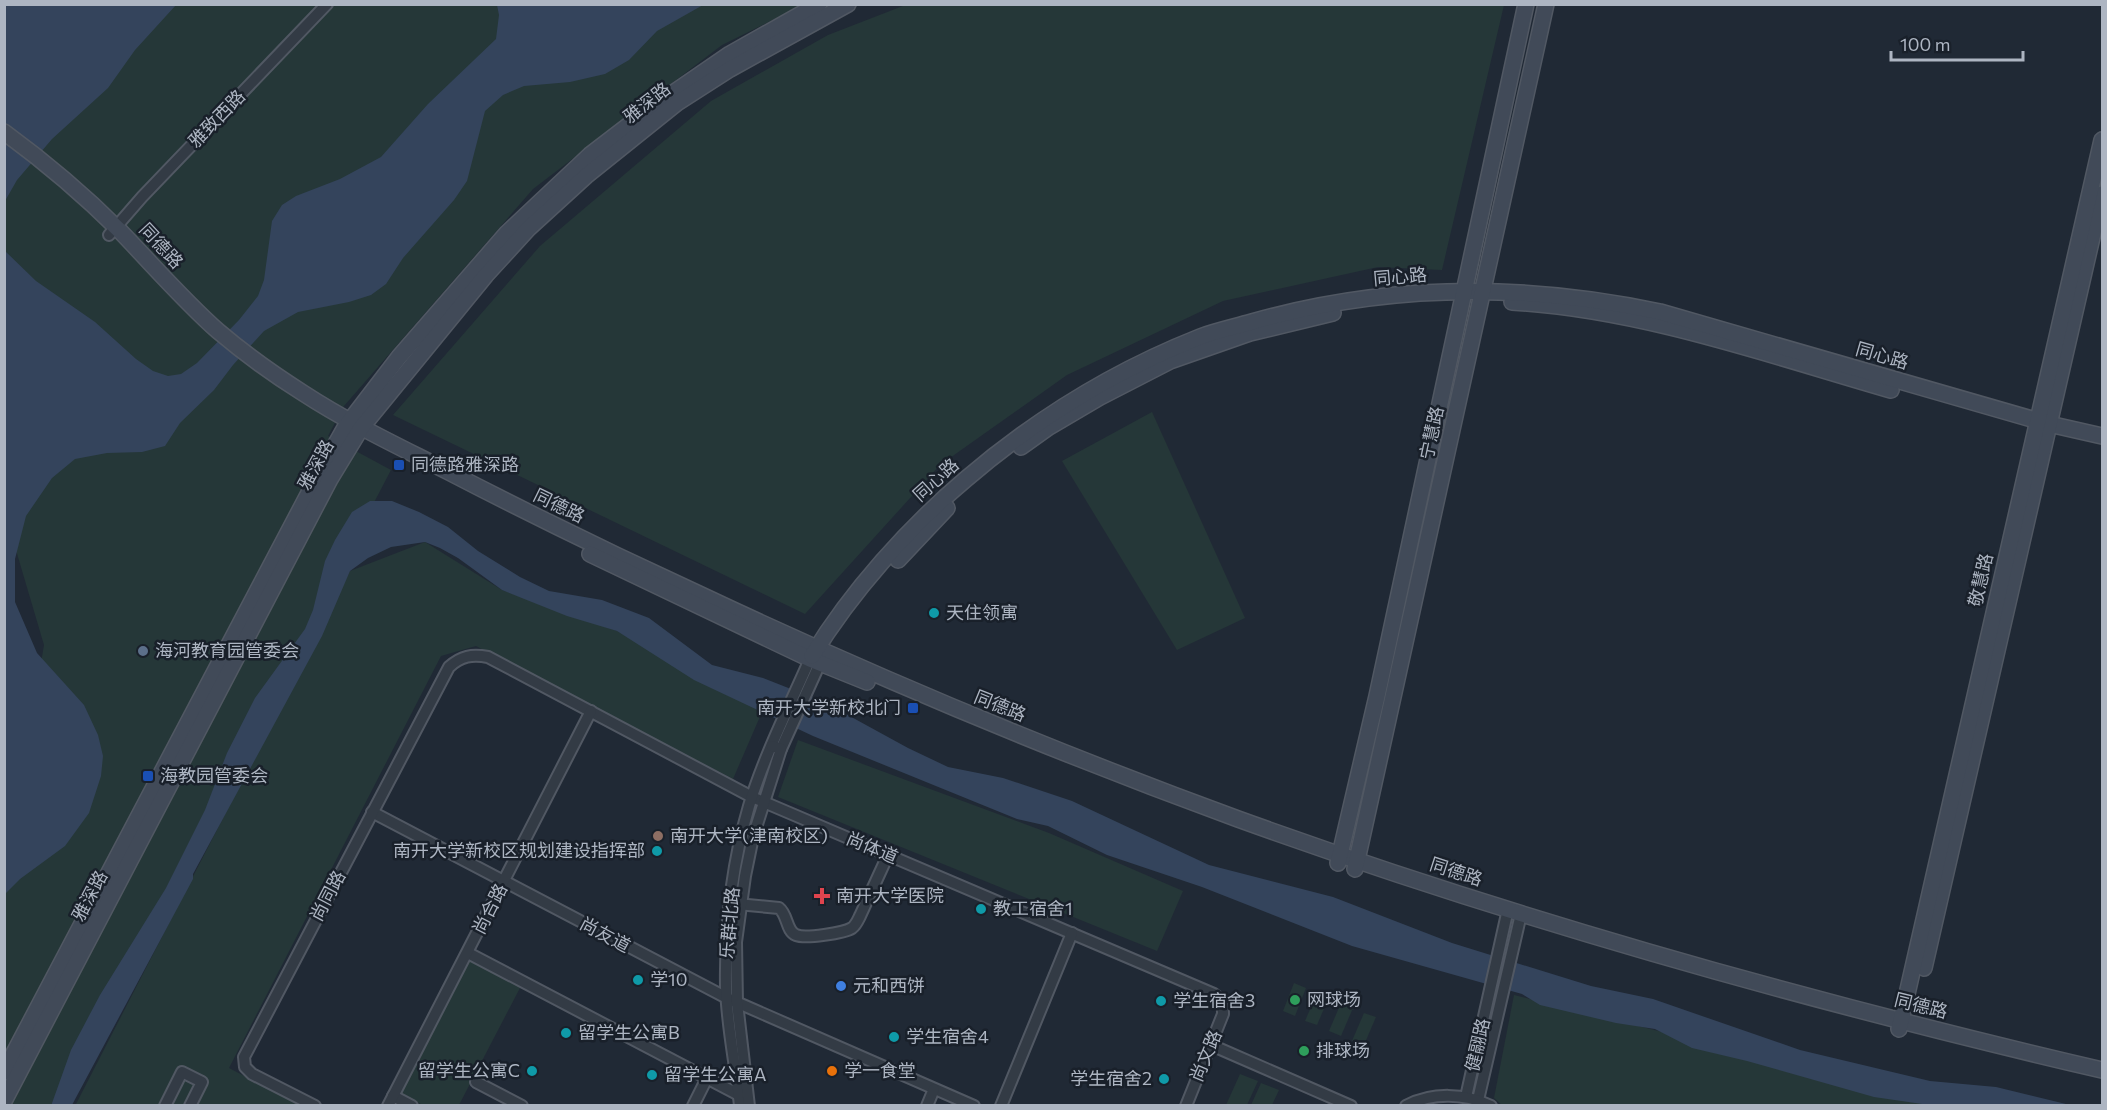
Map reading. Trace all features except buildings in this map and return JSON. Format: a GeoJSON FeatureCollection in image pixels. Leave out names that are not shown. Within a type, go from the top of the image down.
{"type":"FeatureCollection","features":[{"type":"Feature","properties":{"kind":"main road","name":"雅深路"},"geometry":{"type":"LineString","coordinates":[[351,428],[399,357],[507,233],[590,155],[730,54],[819,4]]}},
{"type":"Feature","properties":{"kind":"main road","name":"雅深路"},"geometry":{"type":"LineString","coordinates":[[351,428],[529,228],[586,176],[677,103],[730,69],[848,4]]}},
{"type":"Feature","properties":{"kind":"main road","name":"宁慧路"},"geometry":{"type":"LineString","coordinates":[[1339,859],[1464,296],[1526,4]]}},
{"type":"Feature","properties":{"kind":"main road","name":"宁慧路"},"geometry":{"type":"LineString","coordinates":[[1356,865],[1546,4]]}},
{"type":"Feature","properties":{"kind":"main road","name":"同德路"},"geometry":{"type":"LineString","coordinates":[[4,132],[113,231],[212,333],[253,365],[329,414],[351,428],[818,656],[1356,865],[1513,916],[1690,964],[1905,1027],[2103,1079]]}},
{"type":"Feature","properties":{"kind":"main road","name":"敬慧路"},"geometry":{"type":"LineString","coordinates":[[1905,1027],[2042,427],[2103,140]]}},
{"type":"Feature","properties":{"kind":"main road","name":"同德路"},"geometry":{"type":"LineString","coordinates":[[4,144],[47,170]]}},
{"type":"Feature","properties":{"kind":"main road","name":"敬慧路"},"geometry":{"type":"LineString","coordinates":[[2042,427],[2103,194]]}},
{"type":"Feature","properties":{"kind":"main road","name":"同心路"},"geometry":{"type":"LineString","coordinates":[[818,656],[866,580],[913,527],[992,456],[1045,416],[1091,388],[1202,337],[1301,309],[1384,296],[1559,294],[1611,301],[1660,312],[2042,427],[2103,443]]}},
{"type":"Feature","properties":{"kind":"main road"},"geometry":{"type":"LineString","coordinates":[[329,414],[336,432],[339,452]]}},
{"type":"Feature","properties":{"kind":"main road","name":"同心路"},"geometry":{"type":"LineString","coordinates":[[2042,427],[2103,436]]}},
{"type":"Feature","properties":{"kind":"main road"},"geometry":{"type":"LineString","coordinates":[[339,452],[351,428]]}},
{"type":"Feature","properties":{"kind":"main road","name":"雅深路"},"geometry":{"type":"LineString","coordinates":[[4,1072],[339,452]]}},
{"type":"Feature","properties":{"kind":"main road","name":"雅深路"},"geometry":{"type":"LineString","coordinates":[[4,1101],[339,452]]}},
{"type":"Feature","properties":{"kind":"main road","name":"同德路"},"geometry":{"type":"LineString","coordinates":[[1905,1027],[2103,1070]]}},
{"type":"Feature","properties":{"kind":"street","name":"雅致西路"},"geometry":{"type":"LineString","coordinates":[[113,231],[142,197],[327,4]]}},
{"type":"Feature","properties":{"kind":"street","name":"尚体道"},"geometry":{"type":"LineString","coordinates":[[458,658],[477,655],[488,657],[758,799],[1214,994],[1221,999],[1223,1006]]}},
{"type":"Feature","properties":{"kind":"street","name":"乐群北路"},"geometry":{"type":"LineString","coordinates":[[744,1101],[732,1001],[727,930],[736,903],[739,851],[776,747],[818,656]]}},
{"type":"Feature","properties":{"kind":"street","name":"尚同路"},"geometry":{"type":"LineString","coordinates":[[315,1106],[252,1074],[245,1067],[244,1057],[449,667],[458,658]]}},
{"type":"Feature","properties":{"kind":"street","name":"尚合路"},"geometry":{"type":"LineString","coordinates":[[390,1101],[591,711]]}},
{"type":"Feature","properties":{"kind":"street","name":"尚友道"},"geometry":{"type":"LineString","coordinates":[[372,812],[732,1001],[974,1106]]}},
{"type":"Feature","properties":{"kind":"street"},"geometry":{"type":"LineString","coordinates":[[736,903],[779,908],[784,912],[790,930],[795,935],[808,937],[846,931],[855,924],[860,916],[888,855]]}},
{"type":"Feature","properties":{"kind":"street","name":"健翮路"},"geometry":{"type":"LineString","coordinates":[[1466,1097],[1500,950],[1513,916]]}},
{"type":"Feature","properties":{"kind":"street","name":"健翮路"},"geometry":{"type":"LineString","coordinates":[[1478,1100],[1511,954],[1513,916]]}},
{"type":"Feature","properties":{"kind":"street"},"geometry":{"type":"LineString","coordinates":[[1001,1106],[1072,933]]}},
{"type":"Feature","properties":{"kind":"street"},"geometry":{"type":"LineString","coordinates":[[468,953],[707,1078],[744,1101]]}},
{"type":"Feature","properties":{"kind":"street","name":"尚文路"},"geometry":{"type":"LineString","coordinates":[[1185,1106],[1211,1046],[1223,1014],[1223,1006]]}},
{"type":"Feature","properties":{"kind":"street"},"geometry":{"type":"LineString","coordinates":[[1211,1046],[1351,1106]]}},
{"type":"Feature","properties":{"kind":"street"},"geometry":{"type":"LineString","coordinates":[[165,1106],[182,1072],[202,1082],[190,1106]]}},
{"type":"Feature","properties":{"kind":"street"},"geometry":{"type":"LineString","coordinates":[[693,1106],[707,1078]]}},
{"type":"Feature","properties":{"kind":"street"},"geometry":{"type":"LineString","coordinates":[[476,1082],[522,1106]]}},
{"type":"Feature","properties":{"kind":"street"},"geometry":{"type":"LineString","coordinates":[[927,1106],[934,1089]]}},
{"type":"Feature","properties":{"kind":"street"},"geometry":{"type":"LineString","coordinates":[[1406,1106],[1430,1097],[1466,1097],[1491,1106]]}},
{"type":"Feature","properties":{"kind":"street"},"geometry":{"type":"LineString","coordinates":[[390,1101],[412,1106]]}},
{"type":"Feature","properties":{"kind":"shaded area"},"geometry":{"type":"Polygon","coordinates":[[[908,4],[1504,5],[1442,270],[1378,267],[1223,301],[1067,375],[940,465],[805,614],[393,415],[540,246],[711,101],[828,35],[908,4]]]}},
{"type":"Feature","properties":{"kind":"shaded area"},"geometry":{"type":"Polygon","coordinates":[[[4,5],[803,5],[722,45],[533,189],[344,406],[328,436],[391,470],[59,1106],[5,1105],[5,878],[44,645],[5,513],[4,5]]]}},
{"type":"Feature","properties":{"kind":"shaded area"},"geometry":{"type":"Polygon","coordinates":[[[1152,412],[1245,618],[1177,650],[1062,461],[1152,412]]]}},
{"type":"Feature","properties":{"kind":"shaded area"},"geometry":{"type":"Polygon","coordinates":[[[425,542],[502,590],[617,631],[762,712],[733,779],[476,646],[441,656],[229,1068],[300,1105],[75,1106],[350,571],[425,542]]]}},
{"type":"Feature","properties":{"kind":"shaded area"},"geometry":{"type":"Polygon","coordinates":[[[798,740],[1049,833],[1183,891],[1157,951],[778,797],[798,740]]]}},
{"type":"Feature","properties":{"kind":"shaded area"},"geometry":{"type":"Polygon","coordinates":[[[470,960],[521,986],[459,1105],[423,1105],[400,1094],[470,960]]]}},
{"type":"Feature","properties":{"kind":"shaded area","name":"网球场"},"geometry":{"type":"Polygon","coordinates":[[[1294,983],[1306,988],[1295,1016],[1283,1011],[1294,983]]]}},
{"type":"Feature","properties":{"kind":"shaded area","name":"网球场"},"geometry":{"type":"Polygon","coordinates":[[[1317,993],[1329,997],[1317,1025],[1305,1021],[1317,993]]]}},
{"type":"Feature","properties":{"kind":"shaded area"},"geometry":{"type":"Polygon","coordinates":[[[1514,995],[1955,1105],[1503,1106],[1494,1098],[1514,995]]]}},
{"type":"Feature","properties":{"kind":"shaded area","name":"网球场"},"geometry":{"type":"Polygon","coordinates":[[[1341,1003],[1353,1008],[1341,1036],[1329,1031],[1341,1003]]]}},
{"type":"Feature","properties":{"kind":"shaded area","name":"网球场"},"geometry":{"type":"Polygon","coordinates":[[[1364,1013],[1376,1017],[1364,1045],[1352,1041],[1364,1013]]]}},
{"type":"Feature","properties":{"kind":"shaded area"},"geometry":{"type":"Polygon","coordinates":[[[1240,1074],[1258,1081],[1247,1105],[1226,1105],[1240,1074]]]}},
{"type":"Feature","properties":{"kind":"shaded area"},"geometry":{"type":"Polygon","coordinates":[[[1261,1083],[1279,1090],[1272,1105],[1251,1105],[1261,1083]]]}},
{"type":"Feature","properties":{"kind":"water"},"geometry":{"type":"Polygon","coordinates":[[[5,5],[176,5],[135,50],[108,88],[52,139],[17,180],[5,201],[5,5]]]}},
{"type":"Feature","properties":{"kind":"water"},"geometry":{"type":"Polygon","coordinates":[[[497,5],[703,5],[657,31],[629,60],[605,74],[570,82],[524,86],[503,95],[485,111],[467,181],[454,200],[403,258],[386,284],[371,295],[349,302],[298,312],[264,331],[214,390],[180,423],[165,446],[142,452],[107,453],[75,459],[52,478],[26,516],[15,559],[15,602],[37,653],[84,705],[98,735],[103,756],[101,776],[89,813],[65,846],[20,879],[5,894],[4,250],[36,281],[95,322],[136,359],[153,371],[168,376],[181,374],[197,363],[239,320],[258,296],[264,280],[272,221],[282,205],[296,196],[340,179],[381,157],[428,104],[496,39],[499,15],[497,5]]]}},
{"type":"Feature","properties":{"kind":"water"},"geometry":{"type":"Polygon","coordinates":[[[370,501],[392,501],[419,512],[448,527],[478,551],[520,577],[549,591],[602,600],[649,618],[712,665],[763,678],[824,702],[948,767],[1003,778],[1072,801],[1209,865],[1333,897],[1452,943],[1591,986],[1653,999],[1800,1050],[1930,1081],[1996,1087],[2070,1105],[1929,1105],[1874,1097],[1692,1048],[1655,1029],[1616,1023],[1540,1005],[1522,994],[1352,946],[1202,887],[1107,855],[1048,826],[1017,819],[813,736],[694,680],[617,631],[567,616],[502,590],[458,558],[425,542],[391,547],[368,558],[350,571],[322,636],[193,874],[193,879],[72,1105],[51,1106],[71,1050],[100,995],[166,888],[205,810],[227,753],[255,698],[305,629],[313,610],[325,561],[335,540],[352,512],[370,501]]]}},
{"type":"Feature","properties":{"kind":"place","name":"同德路雅深路"},"geometry":{"type":"Point","coordinates":[399,465]}},
{"type":"Feature","properties":{"kind":"place","name":"天住领寓"},"geometry":{"type":"Point","coordinates":[934,613]}},
{"type":"Feature","properties":{"kind":"place","name":"海河教育园管委会"},"geometry":{"type":"Point","coordinates":[143,651]}},
{"type":"Feature","properties":{"kind":"place","name":"南开大学新校北门"},"geometry":{"type":"Point","coordinates":[913,708]}},
{"type":"Feature","properties":{"kind":"place","name":"海教园管委会"},"geometry":{"type":"Point","coordinates":[148,776]}},
{"type":"Feature","properties":{"kind":"place","name":"南开大学(津南校区)"},"geometry":{"type":"Point","coordinates":[658,836]}},
{"type":"Feature","properties":{"kind":"place","name":"南开大学新校区规划建设指挥部"},"geometry":{"type":"Point","coordinates":[657,851]}},
{"type":"Feature","properties":{"kind":"place","name":"南开大学医院"},"geometry":{"type":"Point","coordinates":[822,896]}},
{"type":"Feature","properties":{"kind":"place","name":"教工宿舍1"},"geometry":{"type":"Point","coordinates":[981,909]}},
{"type":"Feature","properties":{"kind":"place","name":"学10"},"geometry":{"type":"Point","coordinates":[638,980]}},
{"type":"Feature","properties":{"kind":"place","name":"元和西饼"},"geometry":{"type":"Point","coordinates":[841,986]}},
{"type":"Feature","properties":{"kind":"place","name":"网球场"},"geometry":{"type":"Point","coordinates":[1295,1000]}},
{"type":"Feature","properties":{"kind":"place","name":"学生宿舍3"},"geometry":{"type":"Point","coordinates":[1161,1001]}},
{"type":"Feature","properties":{"kind":"place","name":"留学生公寓B"},"geometry":{"type":"Point","coordinates":[566,1033]}},
{"type":"Feature","properties":{"kind":"place","name":"学生宿舍4"},"geometry":{"type":"Point","coordinates":[894,1037]}},
{"type":"Feature","properties":{"kind":"place","name":"排球场"},"geometry":{"type":"Point","coordinates":[1304,1051]}},
{"type":"Feature","properties":{"kind":"place","name":"留学生公寓C"},"geometry":{"type":"Point","coordinates":[532,1071]}},
{"type":"Feature","properties":{"kind":"place","name":"学一食堂"},"geometry":{"type":"Point","coordinates":[832,1071]}},
{"type":"Feature","properties":{"kind":"place","name":"留学生公寓A"},"geometry":{"type":"Point","coordinates":[652,1075]}},
{"type":"Feature","properties":{"kind":"place","name":"学生宿舍2"},"geometry":{"type":"Point","coordinates":[1164,1079]}}]}
